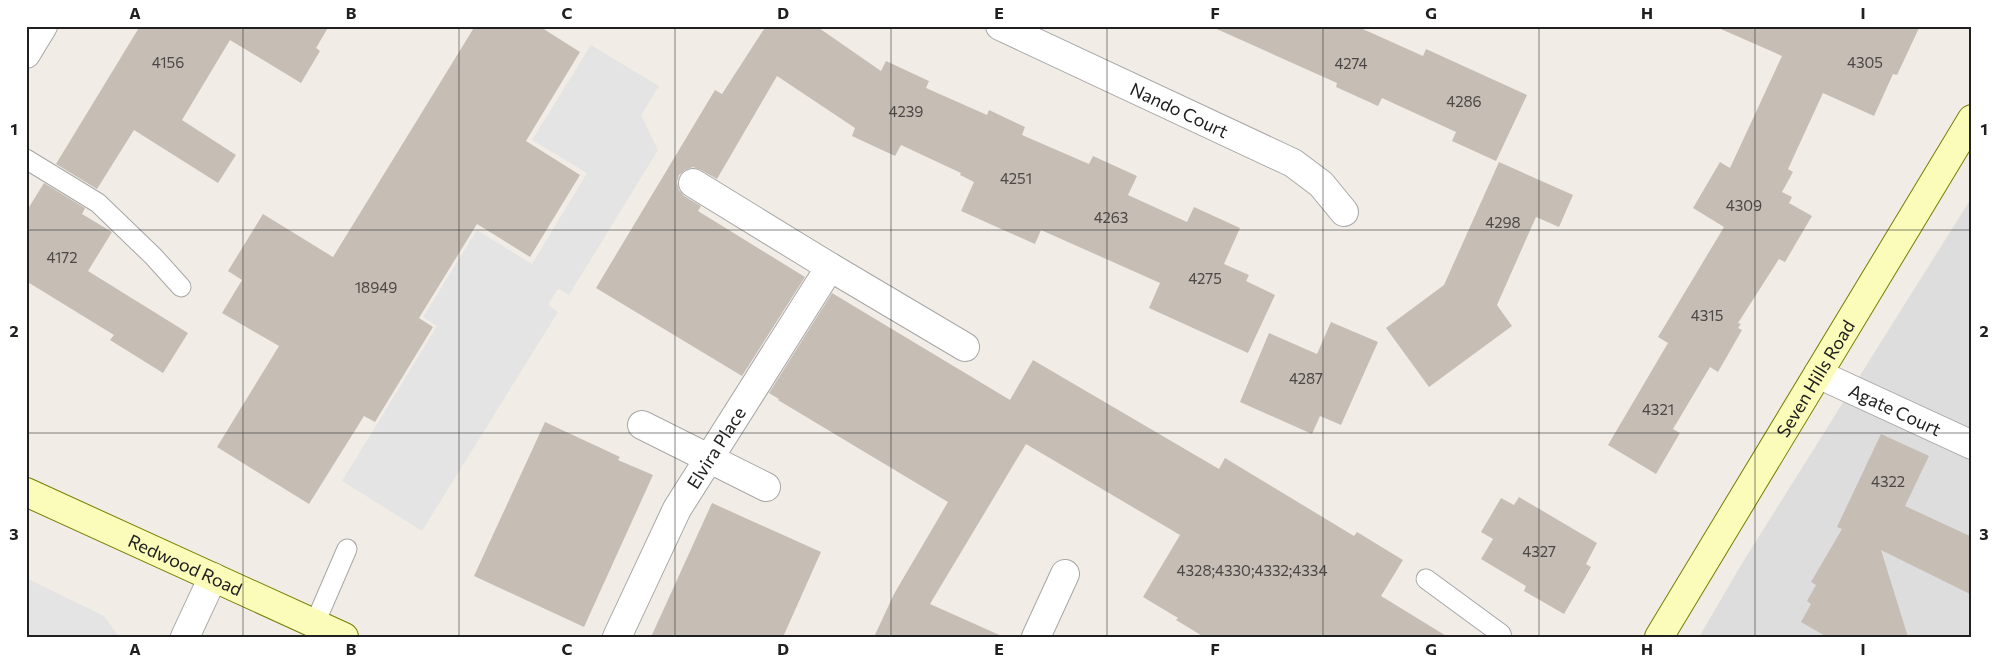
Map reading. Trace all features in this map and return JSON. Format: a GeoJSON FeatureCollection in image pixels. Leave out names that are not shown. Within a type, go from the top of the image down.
{"type":"FeatureCollection","features":[{"type":"Feature","properties":{"kind":"street"},"geometry":{"type":"LineString","coordinates":[[26,54],[43,26]]}},
{"type":"Feature","properties":{"kind":"street","name":"Nando Court"},"geometry":{"type":"LineString","coordinates":[[1000,26],[1293,163],[1321,184],[1344,212]]}},
{"type":"Feature","properties":{"kind":"street","name":"Seven Hills Road"},"geometry":{"type":"LineString","coordinates":[[1659,637],[1972,119]]}},
{"type":"Feature","properties":{"kind":"street"},"geometry":{"type":"LineString","coordinates":[[693,183],[965,347]]}},
{"type":"Feature","properties":{"kind":"street","name":"Elvira Place"},"geometry":{"type":"LineString","coordinates":[[617,637],[677,509],[830,267]]}},
{"type":"Feature","properties":{"kind":"street","name":"Agate Court"},"geometry":{"type":"LineString","coordinates":[[1818,374],[1972,445]]}},
{"type":"Feature","properties":{"kind":"street"},"geometry":{"type":"LineString","coordinates":[[642,425],[766,487]]}},
{"type":"Feature","properties":{"kind":"street","name":"Redwood Road"},"geometry":{"type":"LineString","coordinates":[[26,492],[344,637]]}},
{"type":"Feature","properties":{"kind":"street"},"geometry":{"type":"LineString","coordinates":[[1036,637],[1065,574]]}},
{"type":"Feature","properties":{"kind":"street"},"geometry":{"type":"LineString","coordinates":[[185,637],[213,577]]}},
{"type":"Feature","properties":{"kind":"lane"},"geometry":{"type":"LineString","coordinates":[[26,159],[98,203],[153,256],[181,287]]}},
{"type":"Feature","properties":{"kind":"lane"},"geometry":{"type":"LineString","coordinates":[[315,623],[347,550]]}},
{"type":"Feature","properties":{"kind":"lane"},"geometry":{"type":"LineString","coordinates":[[1426,579],[1501,634],[1502,637]]}},
{"type":"Feature","properties":{"kind":"shaded area"},"geometry":{"type":"Polygon","coordinates":[[[591,45],[659,86],[641,115],[658,150],[569,295],[558,289],[548,305],[558,312],[422,531],[342,481],[437,326],[423,317],[477,230],[532,264],[587,173],[532,140],[591,45]]]}},
{"type":"Feature","properties":{"kind":"shaded area"},"geometry":{"type":"Polygon","coordinates":[[[1972,197],[1972,637],[1699,637],[1741,565],[1972,197]]]}},
{"type":"Feature","properties":{"kind":"shaded area"},"geometry":{"type":"Polygon","coordinates":[[[26,578],[104,616],[119,637],[26,637],[26,578]]]}},
{"type":"Feature","properties":{"kind":"building"},"geometry":{"type":"Polygon","coordinates":[[[140,26],[329,26],[316,48],[320,51],[301,83],[230,40],[182,120],[236,155],[218,183],[134,130],[97,189],[56,164],[140,26]]]}},
{"type":"Feature","properties":{"kind":"building"},"geometry":{"type":"Polygon","coordinates":[[[475,26],[539,26],[580,52],[526,141],[580,175],[530,257],[477,224],[419,318],[433,327],[375,422],[364,416],[309,504],[217,447],[279,346],[222,313],[242,280],[228,271],[263,214],[333,257],[475,26]]]}},
{"type":"Feature","properties":{"kind":"building"},"geometry":{"type":"Polygon","coordinates":[[[766,26],[816,26],[881,71],[886,61],[929,81],[926,88],[987,115],[989,110],[1025,127],[1022,135],[1089,164],[1093,156],[1137,176],[1128,195],[1187,222],[1194,207],[1240,228],[1224,264],[1249,275],[1246,281],[1275,295],[1248,353],[1149,308],[1160,283],[1041,230],[1035,244],[961,211],[974,182],[960,175],[961,173],[901,145],[895,156],[852,136],[855,128],[777,76],[717,179],[693,167],[679,175],[677,182],[679,190],[684,196],[701,206],[698,211],[805,277],[742,376],[596,288],[715,90],[722,94],[766,26]]]}},
{"type":"Feature","properties":{"kind":"building"},"geometry":{"type":"Polygon","coordinates":[[[1210,26],[1356,26],[1423,56],[1426,49],[1527,95],[1496,161],[1452,141],[1456,132],[1382,98],[1378,106],[1336,87],[1337,83],[1210,26]]]}},
{"type":"Feature","properties":{"kind":"building"},"geometry":{"type":"Polygon","coordinates":[[[1714,26],[1920,26],[1897,75],[1893,74],[1874,116],[1823,93],[1788,169],[1793,172],[1782,192],[1792,197],[1789,203],[1812,216],[1785,262],[1779,259],[1738,323],[1741,324],[1738,328],[1742,330],[1718,372],[1710,367],[1673,429],[1680,433],[1656,474],[1608,445],[1668,343],[1658,337],[1724,227],[1693,208],[1720,162],[1730,168],[1782,56],[1714,26]]]}},
{"type":"Feature","properties":{"kind":"building"},"geometry":{"type":"Polygon","coordinates":[[[1499,162],[1573,195],[1559,227],[1536,217],[1497,305],[1512,326],[1429,387],[1386,328],[1444,285],[1499,162]]]}},
{"type":"Feature","properties":{"kind":"building"},"geometry":{"type":"Polygon","coordinates":[[[44,183],[85,208],[82,214],[112,232],[88,271],[188,333],[163,373],[110,340],[114,335],[26,281],[26,212],[44,183]]]}},
{"type":"Feature","properties":{"kind":"building"},"geometry":{"type":"Polygon","coordinates":[[[832,293],[1010,400],[1033,360],[1219,469],[1225,458],[1354,536],[1357,532],[1403,560],[1381,596],[1448,637],[1204,637],[1176,620],[1178,618],[1143,597],[1180,535],[1026,444],[930,604],[1004,637],[874,637],[894,594],[948,502],[769,393],[832,293]]]}},
{"type":"Feature","properties":{"kind":"building"},"geometry":{"type":"Polygon","coordinates":[[[1331,322],[1378,342],[1341,425],[1320,416],[1312,434],[1240,402],[1269,333],[1317,354],[1331,322]]]}},
{"type":"Feature","properties":{"kind":"building"},"geometry":{"type":"Polygon","coordinates":[[[545,422],[620,457],[618,460],[653,475],[584,627],[474,576],[545,422]]]}},
{"type":"Feature","properties":{"kind":"building"},"geometry":{"type":"Polygon","coordinates":[[[1881,434],[1929,456],[1905,506],[1972,537],[1972,595],[1881,550],[1908,637],[1827,637],[1801,622],[1811,604],[1807,601],[1816,585],[1811,582],[1842,529],[1837,527],[1881,434]]]}},
{"type":"Feature","properties":{"kind":"building"},"geometry":{"type":"Polygon","coordinates":[[[1519,497],[1597,543],[1586,564],[1591,567],[1564,614],[1524,591],[1526,586],[1481,559],[1493,539],[1481,532],[1501,498],[1514,505],[1519,497]]]}},
{"type":"Feature","properties":{"kind":"building"},"geometry":{"type":"Polygon","coordinates":[[[712,503],[821,552],[783,637],[651,637],[712,503]]]}}]}
